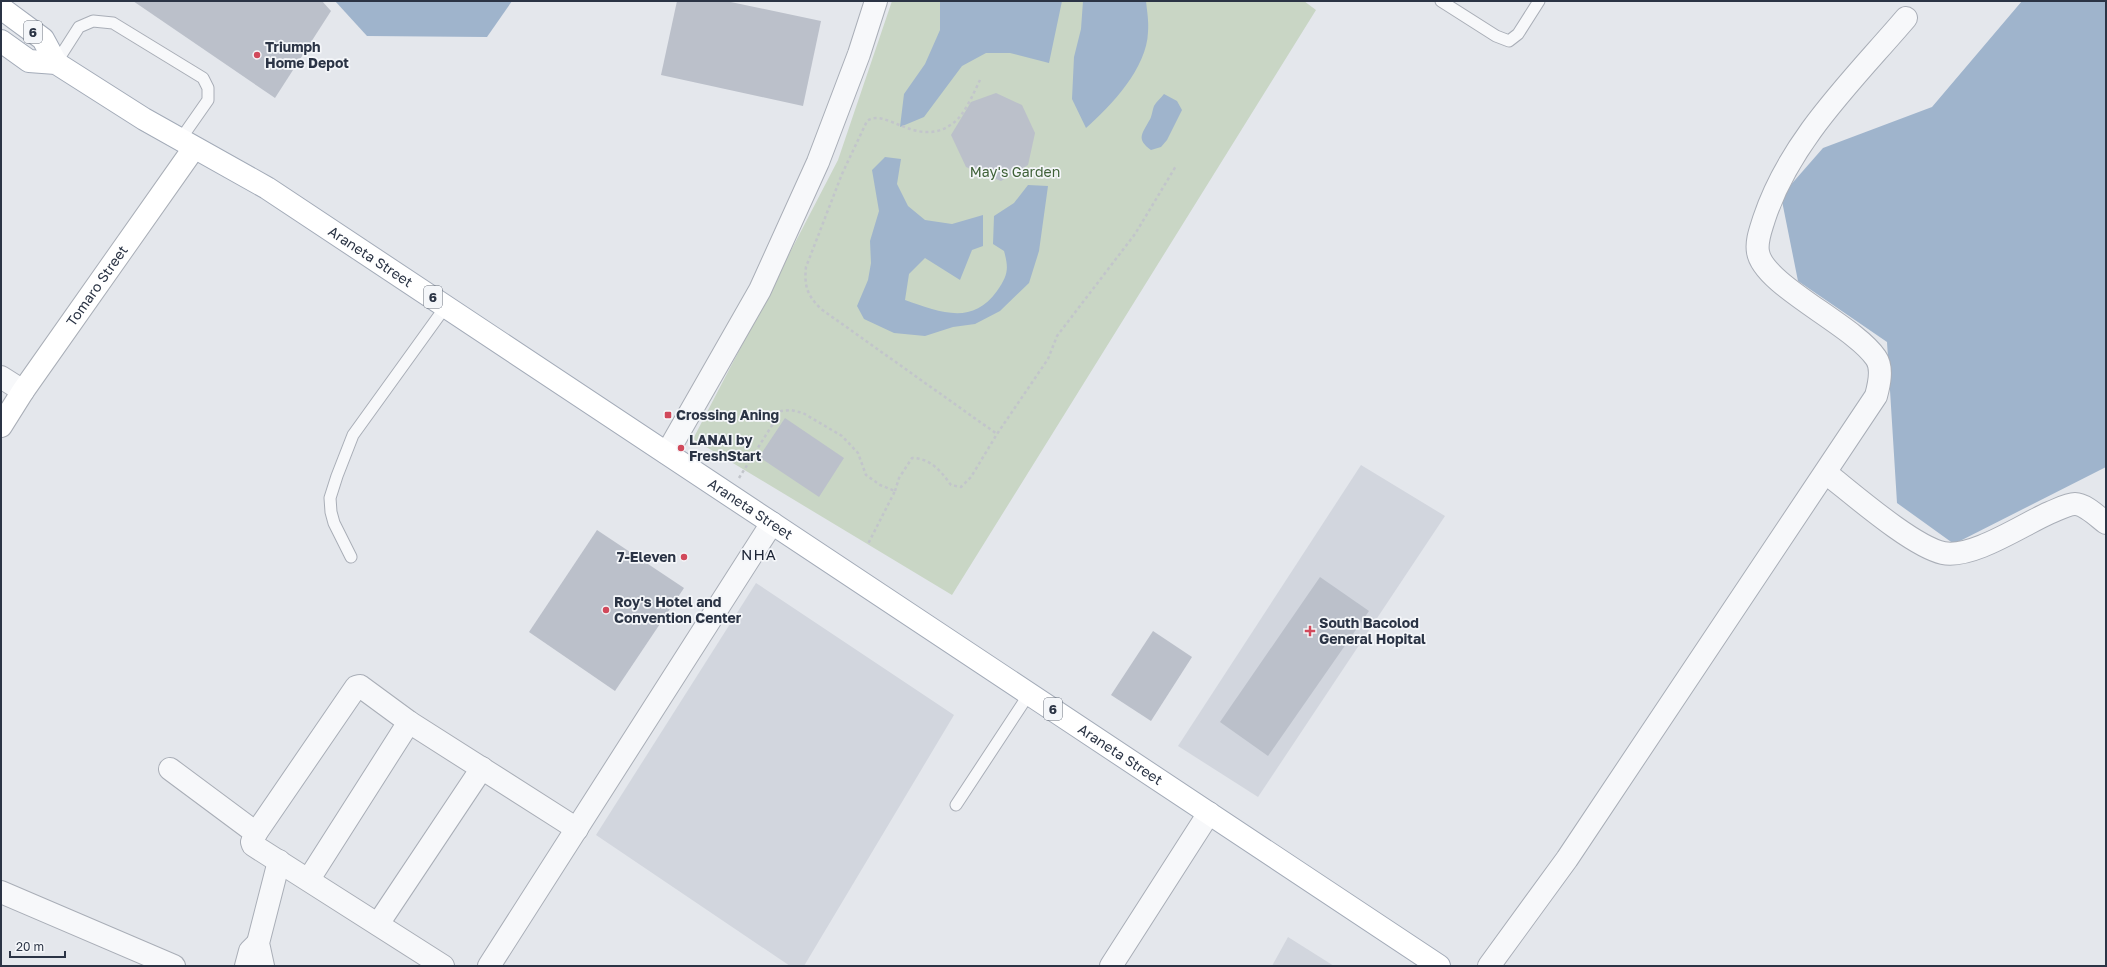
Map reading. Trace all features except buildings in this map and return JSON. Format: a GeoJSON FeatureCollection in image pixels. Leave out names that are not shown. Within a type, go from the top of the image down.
{"type":"FeatureCollection","features":[{"type":"Feature","properties":{"kind":"main road","name":"6"},"geometry":{"type":"LineString","coordinates":[[1,8],[44,39],[56,63]]}},
{"type":"Feature","properties":{"kind":"main road","name":"Araneta Street"},"geometry":{"type":"LineString","coordinates":[[1,41],[29,61],[56,63],[144,119],[267,188],[1439,966]]}},
{"type":"Feature","properties":{"kind":"main road","name":"Tomaro Street"},"geometry":{"type":"LineString","coordinates":[[1,426],[187,144]]}},
{"type":"Feature","properties":{"kind":"street"},"geometry":{"type":"LineString","coordinates":[[667,453],[760,290],[818,162],[859,54],[876,1]]}},
{"type":"Feature","properties":{"kind":"street"},"geometry":{"type":"LineString","coordinates":[[1489,966],[1567,859],[1673,698],[1826,473],[1876,396],[1880,368],[1876,358],[1852,334],[1778,281],[1764,264],[1758,252],[1760,234],[1770,202],[1784,170],[1811,129],[1906,18]]}},
{"type":"Feature","properties":{"kind":"street"},"geometry":{"type":"LineString","coordinates":[[1,377],[23,391]]}},
{"type":"Feature","properties":{"kind":"street"},"geometry":{"type":"LineString","coordinates":[[1826,473],[1913,539],[1931,549],[1945,553],[1971,550],[2030,522],[2075,504],[2083,506],[2106,523]]}},
{"type":"Feature","properties":{"kind":"street"},"geometry":{"type":"LineString","coordinates":[[489,966],[772,524]]}},
{"type":"Feature","properties":{"kind":"street"},"geometry":{"type":"LineString","coordinates":[[443,966],[309,879],[253,845],[256,833],[358,686],[409,722],[577,829]]}},
{"type":"Feature","properties":{"kind":"street"},"geometry":{"type":"LineString","coordinates":[[309,879],[409,722]]}},
{"type":"Feature","properties":{"kind":"street"},"geometry":{"type":"LineString","coordinates":[[378,924],[482,768]]}},
{"type":"Feature","properties":{"kind":"street"},"geometry":{"type":"LineString","coordinates":[[170,769],[256,833]]}},
{"type":"Feature","properties":{"kind":"street"},"geometry":{"type":"LineString","coordinates":[[1110,966],[1209,813]]}},
{"type":"Feature","properties":{"kind":"street"},"geometry":{"type":"LineString","coordinates":[[263,966],[258,943],[279,861]]}},
{"type":"Feature","properties":{"kind":"street"},"geometry":{"type":"LineString","coordinates":[[1,892],[174,966]]}},
{"type":"Feature","properties":{"kind":"street"},"geometry":{"type":"LineString","coordinates":[[246,966],[250,951],[258,943]]}},
{"type":"Feature","properties":{"kind":"lane"},"geometry":{"type":"LineString","coordinates":[[1444,2],[1496,36],[1509,41],[1518,34],[1539,1]]}},
{"type":"Feature","properties":{"kind":"lane"},"geometry":{"type":"LineString","coordinates":[[56,63],[79,27],[93,21],[113,23],[203,78],[208,88],[208,100],[187,144]]}},
{"type":"Feature","properties":{"kind":"lane"},"geometry":{"type":"LineString","coordinates":[[351,557],[334,523],[331,512],[330,498],[337,476],[353,435],[446,306]]}},
{"type":"Feature","properties":{"kind":"lane"},"geometry":{"type":"LineString","coordinates":[[956,805],[1029,694]]}},
{"type":"Feature","properties":{"kind":"path"},"geometry":{"type":"LineString","coordinates":[[980,80],[965,107],[953,124],[941,130],[921,132],[901,127],[880,117],[872,118],[867,122],[842,174],[806,267],[805,282],[811,299],[821,309],[997,434]]}},
{"type":"Feature","properties":{"kind":"path"},"geometry":{"type":"LineString","coordinates":[[868,544],[899,478],[912,458],[923,458],[941,471],[951,485],[961,486],[971,477],[997,434],[1048,359],[1057,336],[1135,234],[1176,166]]}},
{"type":"Feature","properties":{"kind":"path"},"geometry":{"type":"LineString","coordinates":[[728,494],[774,420],[782,411],[791,410],[803,413],[842,436],[858,453],[866,475],[880,485],[894,491]]}},
{"type":"Feature","properties":{"kind":"shaded area","name":"South Bacolod General Hopital"},"geometry":{"type":"Polygon","coordinates":[[[1361,465],[1445,516],[1258,797],[1178,746],[1361,465]]]}},
{"type":"Feature","properties":{"kind":"shaded area"},"geometry":{"type":"Polygon","coordinates":[[[756,583],[954,715],[804,966],[790,966],[596,835],[756,583]]]}},
{"type":"Feature","properties":{"kind":"shaded area"},"geometry":{"type":"Polygon","coordinates":[[[1288,937],[1334,966],[1272,966],[1288,937]]]}},
{"type":"Feature","properties":{"kind":"green space","name":"May's Garden"},"geometry":{"type":"Polygon","coordinates":[[[892,1],[1304,1],[1316,10],[952,595],[693,439],[838,160],[892,1]]]}},
{"type":"Feature","properties":{"kind":"water"},"geometry":{"type":"Polygon","coordinates":[[[335,1],[512,1],[487,37],[367,36],[335,1]]]}},
{"type":"Feature","properties":{"kind":"water"},"geometry":{"type":"Polygon","coordinates":[[[940,1],[1062,1],[1049,63],[1010,53],[986,53],[962,66],[924,117],[900,127],[904,94],[925,64],[940,30],[940,1]]]}},
{"type":"Feature","properties":{"kind":"water"},"geometry":{"type":"Polygon","coordinates":[[[1083,1],[1146,1],[1148,24],[1146,46],[1135,72],[1106,109],[1086,128],[1072,99],[1074,57],[1081,29],[1083,1]]]}},
{"type":"Feature","properties":{"kind":"water"},"geometry":{"type":"Polygon","coordinates":[[[2022,1],[2106,1],[2106,467],[1954,544],[1897,503],[1887,342],[1798,281],[1781,196],[1823,148],[1932,107],[2022,1]]]}},
{"type":"Feature","properties":{"kind":"water"},"geometry":{"type":"Polygon","coordinates":[[[1164,94],[1177,101],[1182,110],[1167,140],[1161,147],[1151,150],[1143,143],[1142,136],[1144,129],[1151,118],[1154,106],[1164,94]]]}},
{"type":"Feature","properties":{"kind":"water"},"geometry":{"type":"Polygon","coordinates":[[[885,157],[901,159],[897,184],[908,206],[925,220],[952,224],[983,215],[983,246],[972,250],[960,280],[925,258],[909,274],[905,300],[943,312],[955,313],[977,309],[987,302],[997,291],[1005,276],[1007,263],[1004,251],[993,244],[994,216],[1014,203],[1028,185],[1048,186],[1039,251],[1029,283],[1000,311],[975,324],[953,327],[925,336],[894,333],[864,319],[857,306],[868,280],[871,263],[870,241],[879,211],[872,170],[885,157]]]}},
{"type":"Feature","properties":{"kind":"place","name":"Triumph Home Depot"},"geometry":{"type":"Point","coordinates":[257,55]}},
{"type":"Feature","properties":{"kind":"place","name":"Crossing Aning"},"geometry":{"type":"Point","coordinates":[668,415]}},
{"type":"Feature","properties":{"kind":"place","name":"LANAI by FreshStart"},"geometry":{"type":"Point","coordinates":[681,448]}},
{"type":"Feature","properties":{"kind":"place","name":"7-Eleven"},"geometry":{"type":"Point","coordinates":[684,557]}},
{"type":"Feature","properties":{"kind":"place","name":"Roy's Hotel and Convention Center"},"geometry":{"type":"Point","coordinates":[606,610]}},
{"type":"Feature","properties":{"kind":"place","name":"South Bacolod General Hopital"},"geometry":{"type":"Point","coordinates":[1310,631]}},
{"type":"Feature","properties":{"kind":"district","name":"NHA"},"geometry":{"type":"Point","coordinates":[759,555]}}]}
